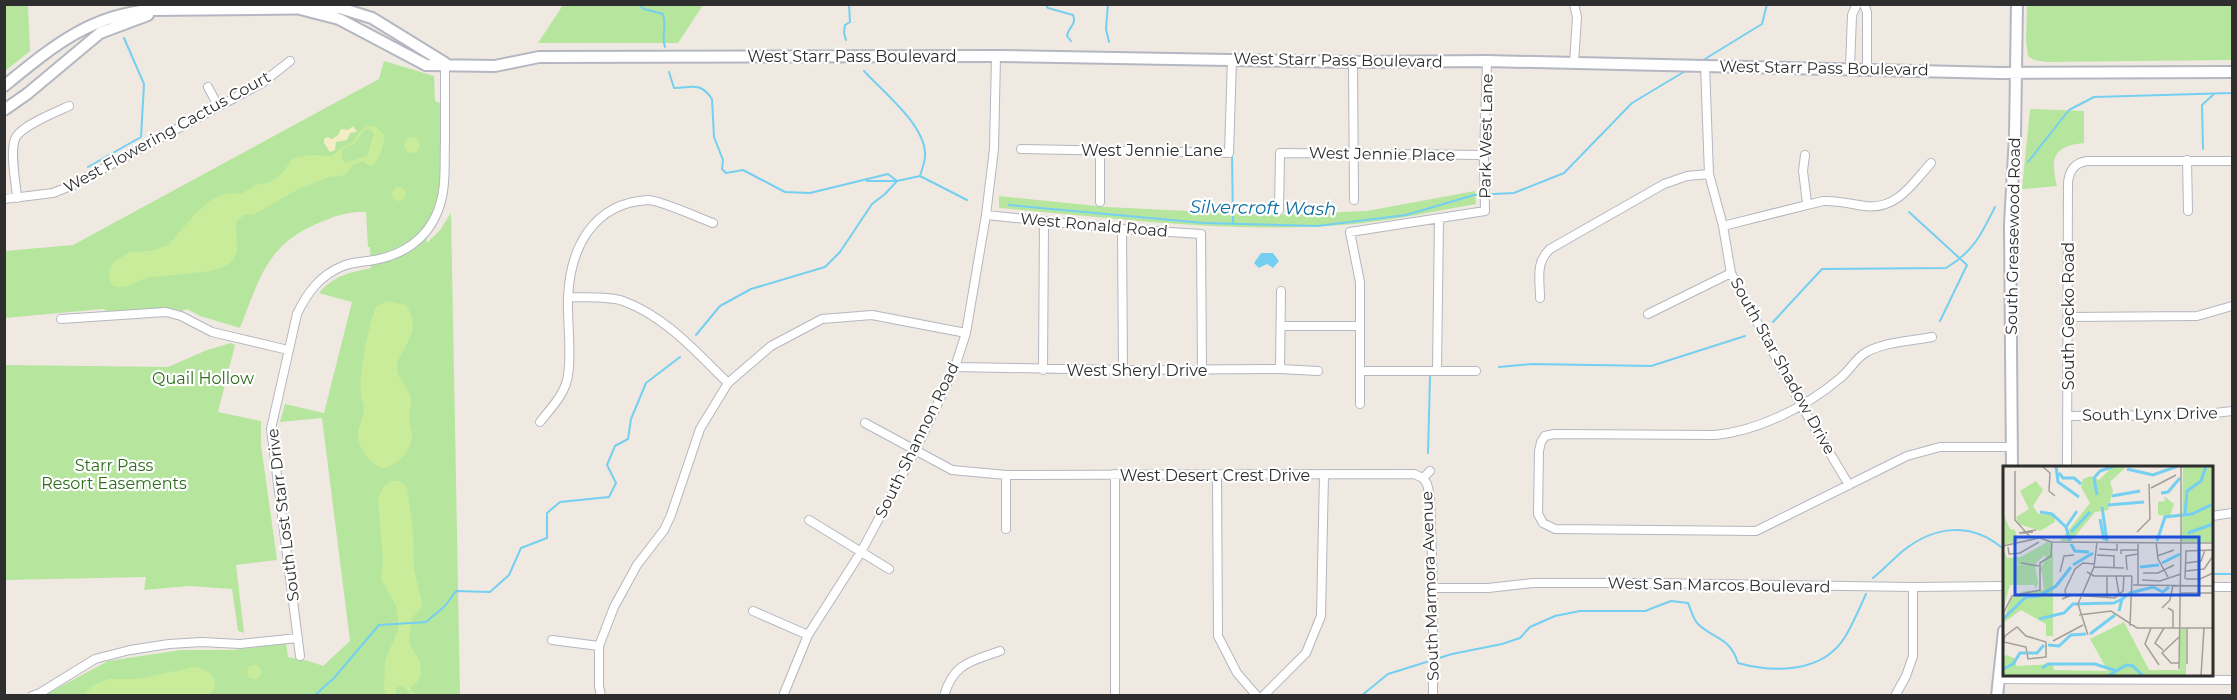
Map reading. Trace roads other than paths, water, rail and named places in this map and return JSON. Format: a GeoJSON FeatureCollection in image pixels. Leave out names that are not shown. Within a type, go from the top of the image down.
{"type":"FeatureCollection","features":[{"type":"Feature","properties":{"kind":"street"},"geometry":{"type":"LineString","coordinates":[[1574,4],[1577,17],[1574,63]]}},
{"type":"Feature","properties":{"kind":"street"},"geometry":{"type":"LineString","coordinates":[[1850,68],[1852,15],[1857,4]]}},
{"type":"Feature","properties":{"kind":"street"},"geometry":{"type":"LineString","coordinates":[[1864,4],[1867,12],[1867,69]]}},
{"type":"Feature","properties":{"kind":"street","name":"South Greasewood Road"},"geometry":{"type":"LineString","coordinates":[[2012,466],[2010,224],[2017,4]]}},
{"type":"Feature","properties":{"kind":"street","name":"West Starr Pass Boulevard"},"geometry":{"type":"LineString","coordinates":[[4,86],[64,38],[103,19],[135,12],[190,8],[340,8],[372,18],[445,64]]}},
{"type":"Feature","properties":{"kind":"street","name":"West Starr Pass Boulevard"},"geometry":{"type":"LineString","coordinates":[[300,9],[339,19],[426,64],[495,66],[538,57],[996,56],[1353,62],[1486,61],[2016,73],[2232,72]]}},
{"type":"Feature","properties":{"kind":"street","name":"West Starr Pass Boulevard"},"geometry":{"type":"LineString","coordinates":[[4,110],[27,94],[100,33],[141,17],[166,11]]}},
{"type":"Feature","properties":{"kind":"street"},"geometry":{"type":"LineString","coordinates":[[1851,29],[1866,28]]}},
{"type":"Feature","properties":{"kind":"street","name":"South Shannon Road"},"geometry":{"type":"LineString","coordinates":[[783,696],[808,635],[861,552],[915,451],[956,367],[966,333],[986,215],[994,149],[996,56]]}},
{"type":"Feature","properties":{"kind":"street","name":"West Jennie Lane"},"geometry":{"type":"LineString","coordinates":[[1021,149],[1229,153],[1232,59]]}},
{"type":"Feature","properties":{"kind":"street","name":"West Flowering Cactus Court"},"geometry":{"type":"LineString","coordinates":[[4,199],[63,190],[262,83],[290,61]]}},
{"type":"Feature","properties":{"kind":"street","name":"Park West Lane"},"geometry":{"type":"LineString","coordinates":[[1439,219],[1485,211],[1486,61]]}},
{"type":"Feature","properties":{"kind":"street"},"geometry":{"type":"LineString","coordinates":[[1353,62],[1354,200]]}},
{"type":"Feature","properties":{"kind":"street","name":"South Lost Starr Drive"},"geometry":{"type":"LineString","coordinates":[[300,656],[271,429],[288,350],[297,314],[306,297],[318,282],[342,266],[399,253],[415,243],[428,230],[437,213],[444,186],[445,64]]}},
{"type":"Feature","properties":{"kind":"street","name":"South Star Shadow Drive"},"geometry":{"type":"LineString","coordinates":[[1705,65],[1709,174],[1723,226],[1731,273],[1800,405],[1849,486]]}},
{"type":"Feature","properties":{"kind":"street"},"geometry":{"type":"LineString","coordinates":[[208,87],[218,106]]}},
{"type":"Feature","properties":{"kind":"street"},"geometry":{"type":"LineString","coordinates":[[17,198],[13,148],[15,137],[22,130],[69,106]]}},
{"type":"Feature","properties":{"kind":"street"},"geometry":{"type":"LineString","coordinates":[[1100,202],[1101,151]]}},
{"type":"Feature","properties":{"kind":"street","name":"West Jennie Place"},"geometry":{"type":"LineString","coordinates":[[1279,210],[1280,153],[1484,155]]}},
{"type":"Feature","properties":{"kind":"street"},"geometry":{"type":"LineString","coordinates":[[1805,155],[1803,171],[1808,203]]}},
{"type":"Feature","properties":{"kind":"street"},"geometry":{"type":"LineString","coordinates":[[2188,211],[2187,160],[2232,161]]}},
{"type":"Feature","properties":{"kind":"street","name":"South Gecko Road"},"geometry":{"type":"LineString","coordinates":[[2067,466],[2068,182],[2070,173],[2074,165],[2087,161],[2187,160]]}},
{"type":"Feature","properties":{"kind":"street"},"geometry":{"type":"LineString","coordinates":[[1723,226],[1808,203],[1837,200],[1866,206],[1884,205],[1900,197],[1931,162]]}},
{"type":"Feature","properties":{"kind":"street"},"geometry":{"type":"LineString","coordinates":[[1540,298],[1540,254],[1664,184],[1687,176],[1709,174]]}},
{"type":"Feature","properties":{"kind":"street"},"geometry":{"type":"LineString","coordinates":[[540,422],[558,400],[568,377],[568,297],[571,263],[585,233],[611,208],[650,200],[713,223]]}},
{"type":"Feature","properties":{"kind":"street","name":"West Ronald Road"},"geometry":{"type":"LineString","coordinates":[[986,215],[1122,229],[1201,234],[1202,369]]}},
{"type":"Feature","properties":{"kind":"street"},"geometry":{"type":"LineString","coordinates":[[1360,404],[1360,282],[1350,232],[1439,219],[1437,370]]}},
{"type":"Feature","properties":{"kind":"street"},"geometry":{"type":"LineString","coordinates":[[1043,370],[1044,221]]}},
{"type":"Feature","properties":{"kind":"street"},"geometry":{"type":"LineString","coordinates":[[1122,229],[1123,370]]}},
{"type":"Feature","properties":{"kind":"street"},"geometry":{"type":"LineString","coordinates":[[1648,314],[1731,273]]}},
{"type":"Feature","properties":{"kind":"street"},"geometry":{"type":"LineString","coordinates":[[1280,369],[1281,291]]}},
{"type":"Feature","properties":{"kind":"street"},"geometry":{"type":"LineString","coordinates":[[568,297],[621,300],[645,312],[682,339],[728,383]]}},
{"type":"Feature","properties":{"kind":"street"},"geometry":{"type":"LineString","coordinates":[[2068,317],[2197,316],[2232,306]]}},
{"type":"Feature","properties":{"kind":"street"},"geometry":{"type":"LineString","coordinates":[[62,319],[166,312],[181,316],[212,332],[288,350]]}},
{"type":"Feature","properties":{"kind":"street"},"geometry":{"type":"LineString","coordinates":[[601,696],[598,686],[599,646],[614,607],[631,576],[664,530],[700,429],[728,383],[771,346],[822,319],[872,315],[966,333]]}},
{"type":"Feature","properties":{"kind":"street"},"geometry":{"type":"LineString","coordinates":[[1281,326],[1359,326]]}},
{"type":"Feature","properties":{"kind":"street"},"geometry":{"type":"LineString","coordinates":[[1932,337],[1866,353],[1841,378],[1800,405],[1759,426],[1736,433],[1715,435],[1543,434],[1539,451],[1538,514],[1540,526],[1555,529],[1756,531],[1908,456],[1940,447],[2012,447]]}},
{"type":"Feature","properties":{"kind":"street","name":"West Sheryl Drive"},"geometry":{"type":"LineString","coordinates":[[956,367],[1043,370],[1280,369],[1318,371]]}},
{"type":"Feature","properties":{"kind":"street"},"geometry":{"type":"LineString","coordinates":[[1360,371],[1476,370]]}},
{"type":"Feature","properties":{"kind":"street","name":"South Lynx Drive"},"geometry":{"type":"LineString","coordinates":[[2068,416],[2198,415],[2232,411]]}},
{"type":"Feature","properties":{"kind":"street","name":"West Desert Crest Drive"},"geometry":{"type":"LineString","coordinates":[[865,423],[952,470],[1006,475],[1414,474],[1423,478]]}},
{"type":"Feature","properties":{"kind":"street"},"geometry":{"type":"LineString","coordinates":[[1423,478],[1430,471]]}},
{"type":"Feature","properties":{"kind":"street"},"geometry":{"type":"LineString","coordinates":[[1115,474],[1115,696]]}},
{"type":"Feature","properties":{"kind":"street"},"geometry":{"type":"LineString","coordinates":[[1006,475],[1006,529]]}},
{"type":"Feature","properties":{"kind":"street"},"geometry":{"type":"LineString","coordinates":[[1217,475],[1218,636],[1237,673],[1257,696]]}},
{"type":"Feature","properties":{"kind":"street"},"geometry":{"type":"LineString","coordinates":[[1263,696],[1306,653],[1322,616],[1324,475]]}},
{"type":"Feature","properties":{"kind":"street","name":"South Marmora Avenue"},"geometry":{"type":"LineString","coordinates":[[1423,478],[1430,490],[1433,588],[1432,696]]}},
{"type":"Feature","properties":{"kind":"street"},"geometry":{"type":"LineString","coordinates":[[2213,516],[2232,513]]}},
{"type":"Feature","properties":{"kind":"street"},"geometry":{"type":"LineString","coordinates":[[809,520],[889,569]]}},
{"type":"Feature","properties":{"kind":"street","name":"West San Marcos Boulevard"},"geometry":{"type":"LineString","coordinates":[[1433,588],[1488,588],[1533,583],[2003,586]]}},
{"type":"Feature","properties":{"kind":"street"},"geometry":{"type":"LineString","coordinates":[[1895,696],[1906,676],[1913,656],[1913,587]]}},
{"type":"Feature","properties":{"kind":"street"},"geometry":{"type":"LineString","coordinates":[[2213,587],[2232,587]]}},
{"type":"Feature","properties":{"kind":"street"},"geometry":{"type":"LineString","coordinates":[[753,611],[808,635]]}},
{"type":"Feature","properties":{"kind":"street"},"geometry":{"type":"LineString","coordinates":[[32,696],[95,659],[130,650],[170,644],[202,642],[240,644],[298,638]]}},
{"type":"Feature","properties":{"kind":"street"},"geometry":{"type":"LineString","coordinates":[[552,640],[599,646]]}},
{"type":"Feature","properties":{"kind":"street"},"geometry":{"type":"LineString","coordinates":[[1997,696],[2003,641]]}},
{"type":"Feature","properties":{"kind":"street"},"geometry":{"type":"LineString","coordinates":[[944,696],[947,687],[963,664],[1000,651]]}},
{"type":"Feature","properties":{"kind":"street"},"geometry":{"type":"LineString","coordinates":[[1999,679],[2232,680]]}},
{"type":"Feature","properties":{"kind":"water"},"geometry":{"type":"Polygon","coordinates":[[[1261,253],[1273,253],[1279,261],[1273,268],[1267,264],[1259,268],[1254,263],[1261,253]]]}},
{"type":"Feature","properties":{"kind":"waterway"},"geometry":{"type":"LineString","coordinates":[[638,4],[644,9],[663,14],[665,47]]}},
{"type":"Feature","properties":{"kind":"waterway"},"geometry":{"type":"LineString","coordinates":[[846,40],[844,33],[845,25],[850,22],[849,4]]}},
{"type":"Feature","properties":{"kind":"waterway"},"geometry":{"type":"LineString","coordinates":[[1045,4],[1048,8],[1073,15],[1074,21],[1067,36],[1071,41]]}},
{"type":"Feature","properties":{"kind":"waterway"},"geometry":{"type":"LineString","coordinates":[[1108,4],[1106,29],[1109,42]]}},
{"type":"Feature","properties":{"kind":"waterway","name":"Silvercroft Wash"},"geometry":{"type":"LineString","coordinates":[[1700,62],[1762,24],[1767,4]]}},
{"type":"Feature","properties":{"kind":"waterway"},"geometry":{"type":"LineString","coordinates":[[88,167],[141,137],[144,84],[124,38]]}},
{"type":"Feature","properties":{"kind":"waterway","name":"Silvercroft Wash"},"geometry":{"type":"LineString","coordinates":[[1009,205],[1204,223],[1317,226],[1406,215],[1474,195],[1514,193],[1564,173],[1632,103],[1687,70]]}},
{"type":"Feature","properties":{"kind":"waterway"},"geometry":{"type":"LineString","coordinates":[[864,71],[901,109],[918,131],[923,142],[925,156],[920,176]]}},
{"type":"Feature","properties":{"kind":"waterway"},"geometry":{"type":"LineString","coordinates":[[669,72],[674,88],[699,88],[708,93],[712,99],[714,137],[723,160],[722,169],[726,173],[743,170],[785,192],[810,193],[888,174],[897,181]]}},
{"type":"Feature","properties":{"kind":"waterway"},"geometry":{"type":"LineString","coordinates":[[2028,162],[2069,110],[2094,97],[2232,93]]}},
{"type":"Feature","properties":{"kind":"waterway"},"geometry":{"type":"LineString","coordinates":[[2203,149],[2202,105],[2214,94]]}},
{"type":"Feature","properties":{"kind":"waterway"},"geometry":{"type":"LineString","coordinates":[[1232,155],[1233,223]]}},
{"type":"Feature","properties":{"kind":"waterway","name":"Silvercroft Wash"},"geometry":{"type":"LineString","coordinates":[[696,335],[720,306],[751,289],[825,267],[840,252],[872,204],[897,181],[920,176],[967,200]]}},
{"type":"Feature","properties":{"kind":"waterway"},"geometry":{"type":"LineString","coordinates":[[867,181],[897,181]]}},
{"type":"Feature","properties":{"kind":"waterway"},"geometry":{"type":"LineString","coordinates":[[1773,322],[1822,269],[1946,268],[1970,249],[1995,207]]}},
{"type":"Feature","properties":{"kind":"waterway"},"geometry":{"type":"LineString","coordinates":[[1909,212],[1967,265],[1940,321]]}},
{"type":"Feature","properties":{"kind":"waterway"},"geometry":{"type":"LineString","coordinates":[[1499,367],[1532,364],[1651,366],[1745,336]]}},
{"type":"Feature","properties":{"kind":"waterway","name":"Silvercroft Wash"},"geometry":{"type":"LineString","coordinates":[[314,696],[334,678],[379,625],[426,622],[445,606],[456,591],[490,592],[509,575],[521,548],[547,538],[547,513],[560,502],[609,497],[616,483],[607,465],[615,446],[628,439],[631,419],[646,383],[680,357]]}},
{"type":"Feature","properties":{"kind":"waterway"},"geometry":{"type":"LineString","coordinates":[[1428,453],[1430,376]]}},
{"type":"Feature","properties":{"kind":"waterway"},"geometry":{"type":"LineString","coordinates":[[1873,578],[1904,550],[1940,532],[1965,531],[1989,539],[2001,547]]}},
{"type":"Feature","properties":{"kind":"waterway"},"geometry":{"type":"LineString","coordinates":[[2213,574],[2232,574]]}},
{"type":"Feature","properties":{"kind":"waterway"},"geometry":{"type":"LineString","coordinates":[[1361,696],[1388,674],[1452,654],[1520,638],[1530,627],[1555,616],[1580,611],[1645,611],[1671,601],[1688,603],[1696,622],[1726,643],[1738,663],[1767,668],[1797,667],[1811,664],[1836,649],[1848,632],[1866,594]]}},
{"type":"Feature","properties":{"kind":"park label","name":"Quail Hollow"},"geometry":{"type":"Point","coordinates":[203,378]}},
{"type":"Feature","properties":{"kind":"park label","name":"Starr Pass Resort Easements"},"geometry":{"type":"Point","coordinates":[114,474]}}]}
